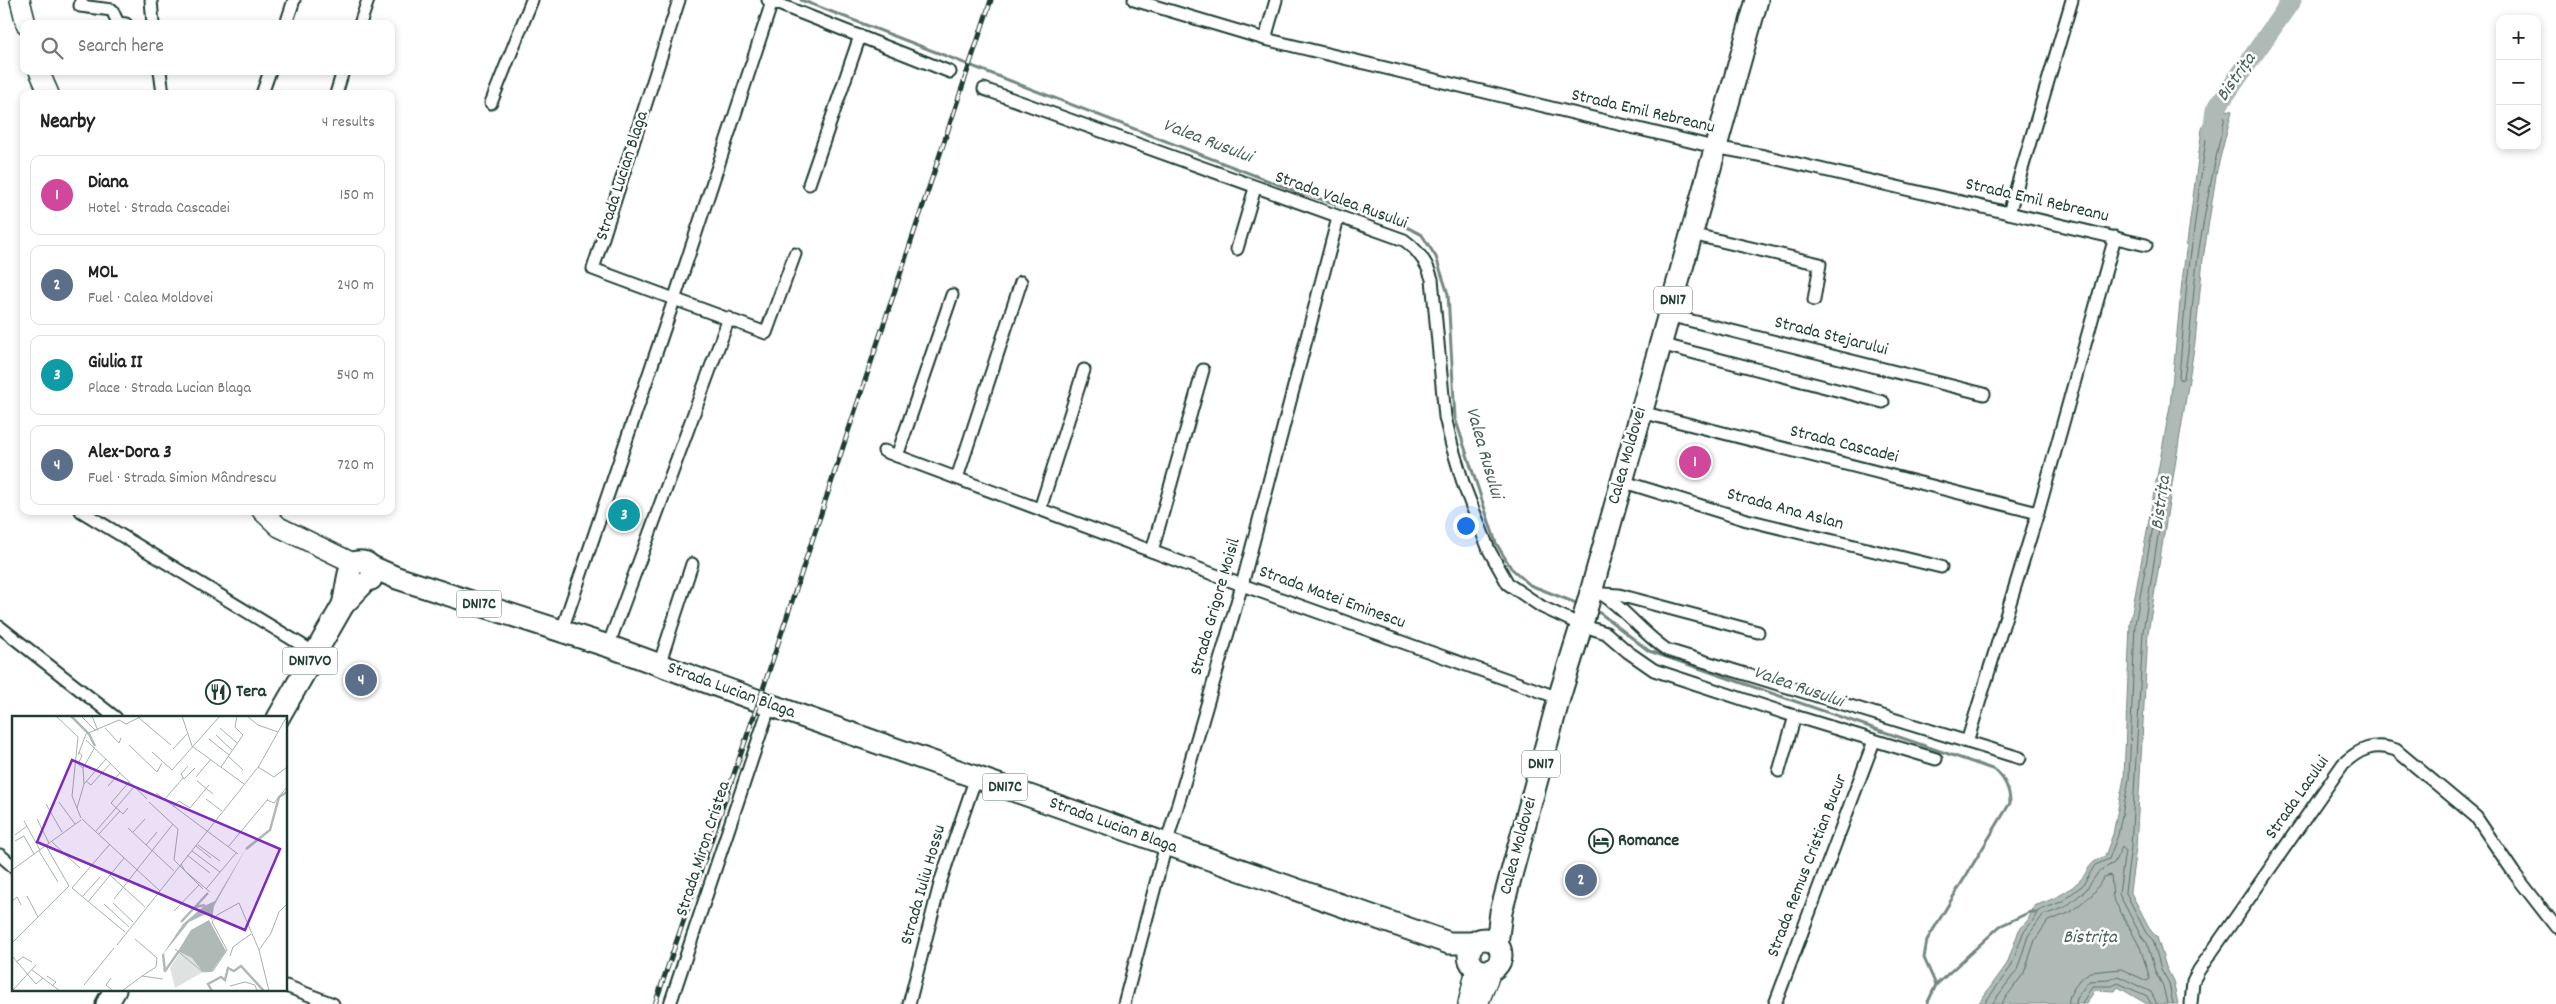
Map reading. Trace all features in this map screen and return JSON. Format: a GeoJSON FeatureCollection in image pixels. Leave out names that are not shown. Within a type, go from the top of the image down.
{"type":"FeatureCollection","features":[{"type":"Feature","properties":{"kind":"highway","name":"Calea Moldovei"},"geometry":{"type":"LineString","coordinates":[[1482,954],[1501,912],[1559,698],[1590,605],[1622,481],[1714,147],[1757,0]]}},
{"type":"Feature","properties":{"kind":"highway","name":"Strada Lucian Blaga"},"geometry":{"type":"LineString","coordinates":[[356,571],[397,578],[562,630],[1166,845],[1482,954]]}},
{"type":"Feature","properties":{"kind":"highway","name":"DN17VO"},"geometry":{"type":"LineString","coordinates":[[279,716],[343,605],[356,571]]}},
{"type":"Feature","properties":{"kind":"main road"},"geometry":{"type":"LineString","coordinates":[[21,1],[25,20]]}},
{"type":"Feature","properties":{"kind":"main road"},"geometry":{"type":"LineString","coordinates":[[41,75],[47,90]]}},
{"type":"Feature","properties":{"kind":"main road","name":"DN17C"},"geometry":{"type":"LineString","coordinates":[[266,515],[278,527],[356,571]]}},
{"type":"Feature","properties":{"kind":"main road","name":"Calea Moldovei"},"geometry":{"type":"LineString","coordinates":[[1468,1004],[1482,954]]}},
{"type":"Feature","properties":{"kind":"main road","name":"Calea Moldovei"},"geometry":{"type":"LineString","coordinates":[[1478,1004],[1482,954]]}},
{"type":"Feature","properties":{"kind":"street"},"geometry":{"type":"LineString","coordinates":[[151,0],[153,20]]}},
{"type":"Feature","properties":{"kind":"street"},"geometry":{"type":"LineString","coordinates":[[287,20],[294,0]]}},
{"type":"Feature","properties":{"kind":"street"},"geometry":{"type":"LineString","coordinates":[[361,20],[368,0]]}},
{"type":"Feature","properties":{"kind":"street"},"geometry":{"type":"LineString","coordinates":[[491,103],[532,0]]}},
{"type":"Feature","properties":{"kind":"street","name":"Strada Lucian Blaga"},"geometry":{"type":"LineString","coordinates":[[679,0],[593,269],[766,333],[795,254]]}},
{"type":"Feature","properties":{"kind":"street","name":"Strada Emil Rebreanu"},"geometry":{"type":"LineString","coordinates":[[1135,0],[1265,39],[1714,147],[1764,156],[2146,245]]}},
{"type":"Feature","properties":{"kind":"street"},"geometry":{"type":"LineString","coordinates":[[1265,39],[1276,0]]}},
{"type":"Feature","properties":{"kind":"street"},"geometry":{"type":"LineString","coordinates":[[2009,213],[2072,0]]}},
{"type":"Feature","properties":{"kind":"street"},"geometry":{"type":"LineString","coordinates":[[562,630],[674,300],[770,1],[950,72]]}},
{"type":"Feature","properties":{"kind":"street"},"geometry":{"type":"LineString","coordinates":[[85,3],[112,10],[117,20]]}},
{"type":"Feature","properties":{"kind":"street"},"geometry":{"type":"LineString","coordinates":[[809,184],[860,36]]}},
{"type":"Feature","properties":{"kind":"street"},"geometry":{"type":"LineString","coordinates":[[161,75],[162,90]]}},
{"type":"Feature","properties":{"kind":"street"},"geometry":{"type":"LineString","coordinates":[[263,90],[269,75]]}},
{"type":"Feature","properties":{"kind":"street"},"geometry":{"type":"LineString","coordinates":[[337,90],[342,75]]}},
{"type":"Feature","properties":{"kind":"street","name":"Strada Valea Rusului"},"geometry":{"type":"LineString","coordinates":[[984,89],[1338,218],[1404,240],[1415,248],[1429,268],[1432,279],[1445,417],[1464,486],[1489,550],[1508,584],[1542,606],[1590,605]]}},
{"type":"Feature","properties":{"kind":"street"},"geometry":{"type":"LineString","coordinates":[[1236,249],[1255,188]]}},
{"type":"Feature","properties":{"kind":"street","name":"Strada Grigore Moisil"},"geometry":{"type":"LineString","coordinates":[[1124,1004],[1166,845],[1242,585],[1338,218]]}},
{"type":"Feature","properties":{"kind":"street"},"geometry":{"type":"LineString","coordinates":[[1691,234],[1820,264],[1814,300]]}},
{"type":"Feature","properties":{"kind":"street"},"geometry":{"type":"LineString","coordinates":[[1967,742],[2038,514],[2115,237]]}},
{"type":"Feature","properties":{"kind":"street"},"geometry":{"type":"LineString","coordinates":[[957,478],[1021,282]]}},
{"type":"Feature","properties":{"kind":"street"},"geometry":{"type":"LineString","coordinates":[[897,456],[952,295]]}},
{"type":"Feature","properties":{"kind":"street","name":"Strada Stejarului"},"geometry":{"type":"LineString","coordinates":[[1668,315],[1984,394]]}},
{"type":"Feature","properties":{"kind":"street"},"geometry":{"type":"LineString","coordinates":[[608,646],[729,318]]}},
{"type":"Feature","properties":{"kind":"street"},"geometry":{"type":"LineString","coordinates":[[1660,344],[1883,402]]}},
{"type":"Feature","properties":{"kind":"street"},"geometry":{"type":"LineString","coordinates":[[1040,509],[1084,370]]}},
{"type":"Feature","properties":{"kind":"street"},"geometry":{"type":"LineString","coordinates":[[1152,551],[1203,370]]}},
{"type":"Feature","properties":{"kind":"street","name":"Strada Cascadei"},"geometry":{"type":"LineString","coordinates":[[1641,412],[2038,514]]}},
{"type":"Feature","properties":{"kind":"street","name":"Strada Matei Eminescu"},"geometry":{"type":"LineString","coordinates":[[884,451],[1242,585],[1559,698]]}},
{"type":"Feature","properties":{"kind":"street","name":"Strada Ana Aslan"},"geometry":{"type":"LineString","coordinates":[[1622,481],[1747,520],[1941,567]]}},
{"type":"Feature","properties":{"kind":"street"},"geometry":{"type":"LineString","coordinates":[[88,515],[316,653]]}},
{"type":"Feature","properties":{"kind":"street"},"geometry":{"type":"LineString","coordinates":[[659,665],[692,564]]}},
{"type":"Feature","properties":{"kind":"street"},"geometry":{"type":"LineString","coordinates":[[1590,605],[1619,596],[1758,632]]}},
{"type":"Feature","properties":{"kind":"street"},"geometry":{"type":"LineString","coordinates":[[1590,605],[1606,633],[1628,652],[1654,670],[1874,741],[1907,749],[1936,760]]}},
{"type":"Feature","properties":{"kind":"street"},"geometry":{"type":"LineString","coordinates":[[1590,605],[1646,635],[1667,650],[2020,758]]}},
{"type":"Feature","properties":{"kind":"street"},"geometry":{"type":"LineString","coordinates":[[0,627],[113,716]]}},
{"type":"Feature","properties":{"kind":"street","name":"Strada Miron Cristea"},"geometry":{"type":"LineString","coordinates":[[670,1004],[770,705]]}},
{"type":"Feature","properties":{"kind":"street"},"geometry":{"type":"LineString","coordinates":[[1779,771],[1795,716]]}},
{"type":"Feature","properties":{"kind":"street","name":"Strada Remus Cristian Bucur"},"geometry":{"type":"LineString","coordinates":[[1775,1004],[1874,741]]}},
{"type":"Feature","properties":{"kind":"street","name":"Strada Lacului"},"geometry":{"type":"LineString","coordinates":[[2191,1004],[2193,981],[2204,962],[2343,764],[2350,757],[2371,746],[2385,746],[2396,750],[2476,817],[2514,873],[2556,927]]}},
{"type":"Feature","properties":{"kind":"street","name":"Strada Iuliu Hossu"},"geometry":{"type":"LineString","coordinates":[[909,1004],[941,880],[976,777]]}},
{"type":"Feature","properties":{"kind":"street"},"geometry":{"type":"LineString","coordinates":[[0,855],[12,865]]}},
{"type":"Feature","properties":{"kind":"street"},"geometry":{"type":"LineString","coordinates":[[288,987],[333,1004]]}},
{"type":"Feature","properties":{"kind":"water","name":"Bistrița"},"geometry":{"type":"Polygon","coordinates":[[[2211,107],[2232,111],[2217,170],[2203,259],[2195,342],[2148,633],[2136,848],[2130,891],[2151,931],[2157,937],[2166,967],[2173,981],[2178,1004],[2147,1004],[2118,987],[2115,991],[2095,990],[2086,1004],[1978,1004],[2007,964],[2019,930],[2028,920],[2034,906],[2057,897],[2077,883],[2094,862],[2105,856],[2113,834],[2124,778],[2130,623],[2170,406],[2182,281],[2202,129],[2211,107]]]}},
{"type":"Feature","properties":{"kind":"waterway","name":"Valea Rusului"},"geometry":{"type":"LineString","coordinates":[[801,0],[1295,191],[1403,225],[1422,235],[1436,257],[1448,294],[1455,418],[1496,543],[1511,568],[1530,585],[1581,605]]}},
{"type":"Feature","properties":{"kind":"waterway","name":"Bistrița"},"geometry":{"type":"LineString","coordinates":[[2212,132],[2215,110],[2292,0]]}},
{"type":"Feature","properties":{"kind":"waterway","name":"Valea Rusului"},"geometry":{"type":"LineString","coordinates":[[1593,610],[1600,613],[1649,651],[1995,770],[1999,773],[2006,785],[2010,803],[1927,940],[1924,958],[1936,985]]}},
{"type":"Feature","properties":{"kind":"waterway"},"geometry":{"type":"LineString","coordinates":[[1927,1004],[1936,985],[2000,926],[2030,912],[2036,912]]}},
{"type":"Feature","properties":{"kind":"railway"},"geometry":{"type":"LineString","coordinates":[[655,1004],[759,701],[991,0]]}},
{"type":"Feature","properties":{"kind":"place","name":"Diana"},"geometry":{"type":"Point","coordinates":[1695,462]}},
{"type":"Feature","properties":{"kind":"place","name":"Giulia II"},"geometry":{"type":"Point","coordinates":[624,515]}},
{"type":"Feature","properties":{"kind":"place","name":"Alex-Dora 3"},"geometry":{"type":"Point","coordinates":[361,680]}},
{"type":"Feature","properties":{"kind":"place","name":"Tera"},"geometry":{"type":"Point","coordinates":[218,692]}},
{"type":"Feature","properties":{"kind":"place","name":"Romance"},"geometry":{"type":"Point","coordinates":[1601,841]}},
{"type":"Feature","properties":{"kind":"place","name":"MOL"},"geometry":{"type":"Point","coordinates":[1581,880]}}]}
